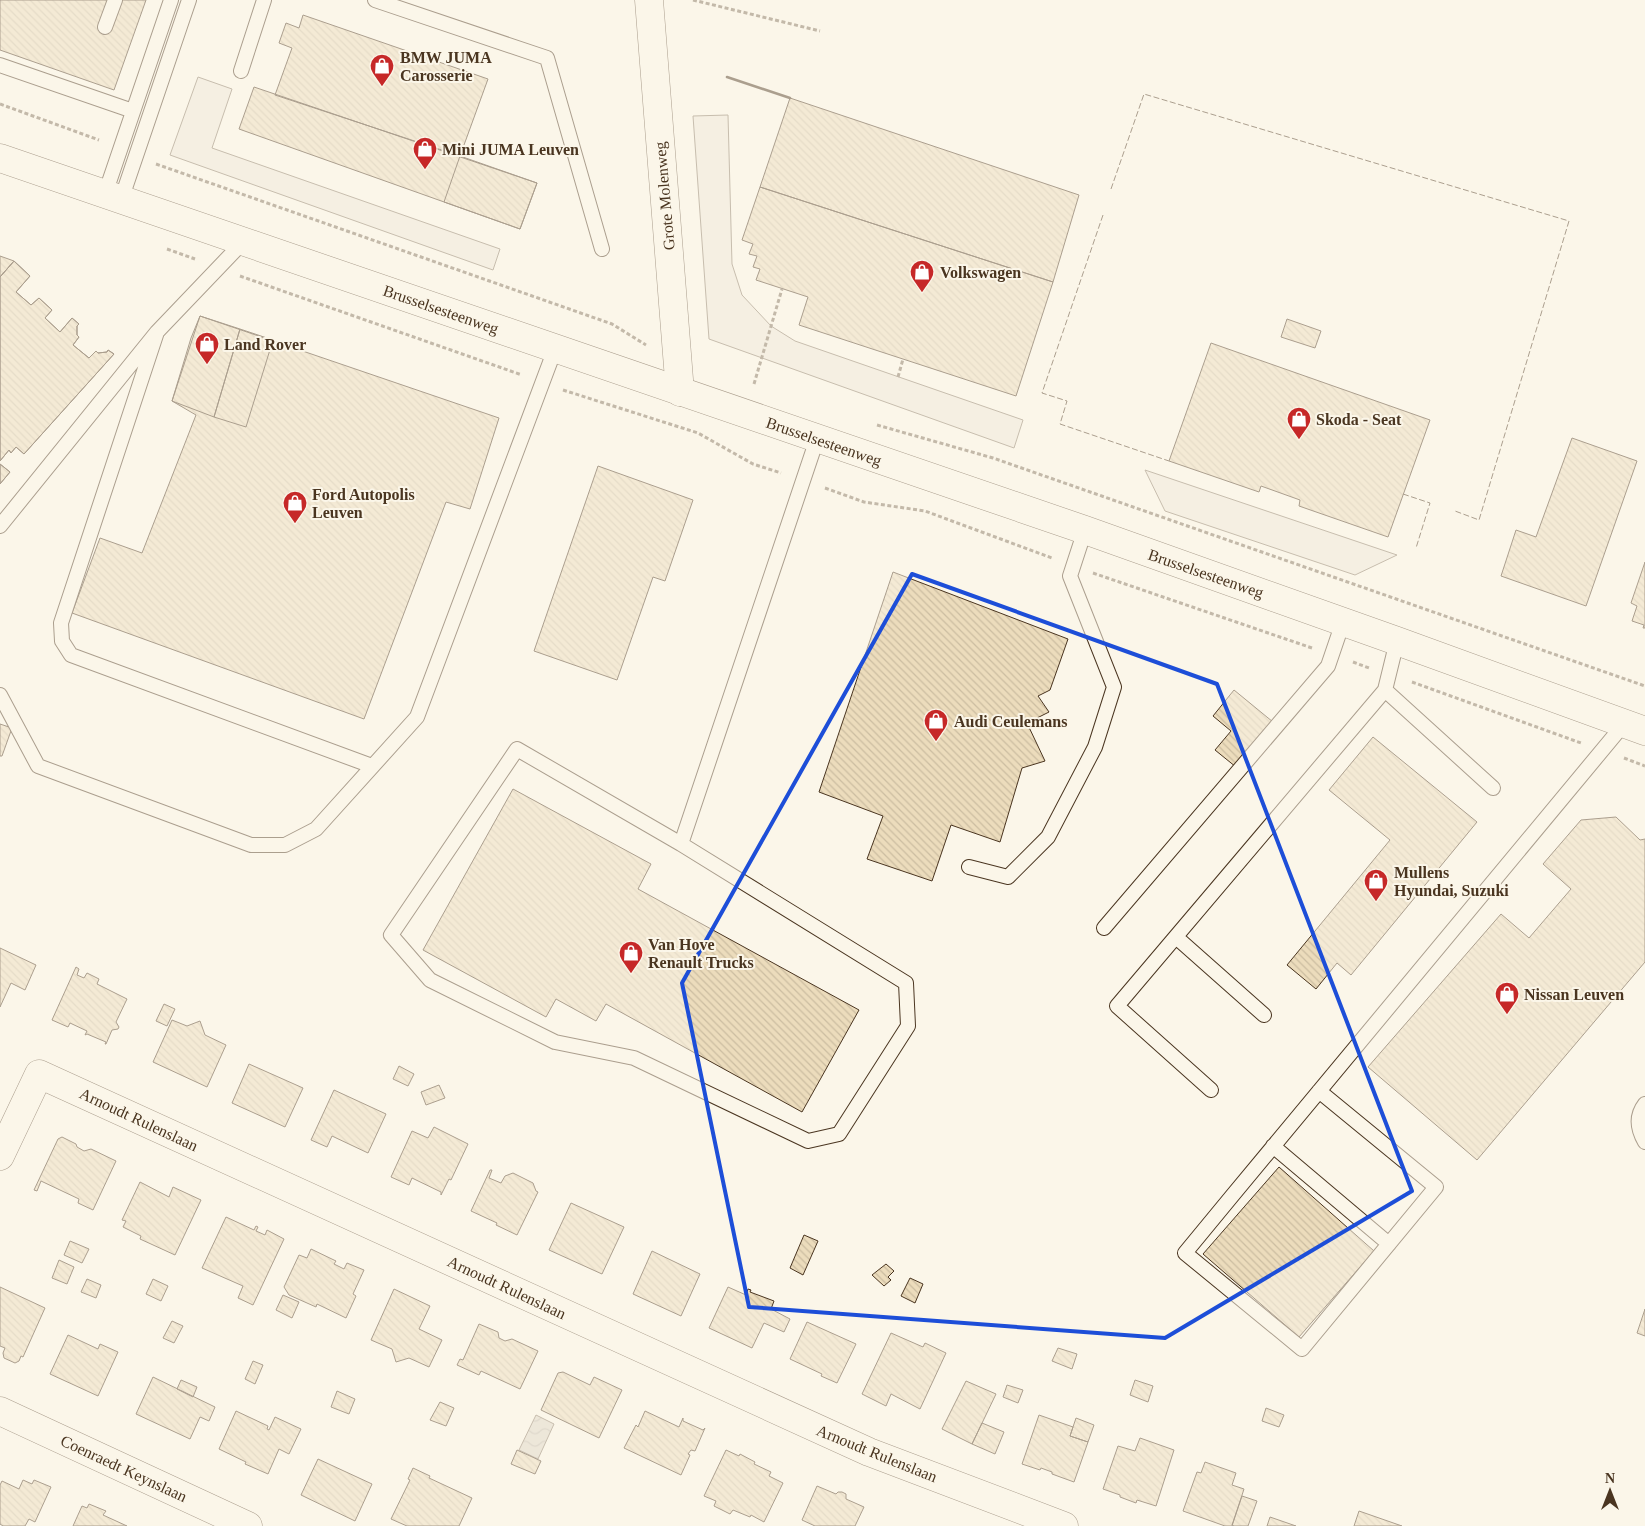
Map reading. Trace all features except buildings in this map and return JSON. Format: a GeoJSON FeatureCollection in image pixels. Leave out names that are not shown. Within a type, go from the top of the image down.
{"type":"FeatureCollection","features":[{"type":"Feature","properties":{"kind":"street","name":"Grote Molenweg"},"geometry":{"type":"LineString","coordinates":[[649,0],[680,392]]}},
{"type":"Feature","properties":{"kind":"street","name":"Brusselsesteenweg"},"geometry":{"type":"LineString","coordinates":[[0,158],[1085,530],[1397,640],[1634,727]]}},
{"type":"Feature","properties":{"kind":"street","name":"Arnoudt Rulenslaan"},"geometry":{"type":"LineString","coordinates":[[0,1156],[39,1074],[869,1452],[1064,1526]]}},
{"type":"Feature","properties":{"kind":"street","name":"Coenraedt Keynslaan"},"geometry":{"type":"LineString","coordinates":[[0,1411],[248,1526]]}},
{"type":"Feature","properties":{"kind":"lane"},"geometry":{"type":"LineString","coordinates":[[105,28],[115,0]]}},
{"type":"Feature","properties":{"kind":"lane"},"geometry":{"type":"LineString","coordinates":[[113,197],[120,150],[171,0]]}},
{"type":"Feature","properties":{"kind":"lane"},"geometry":{"type":"LineString","coordinates":[[113,197],[136,157],[189,0]]}},
{"type":"Feature","properties":{"kind":"lane"},"geometry":{"type":"LineString","coordinates":[[241,70],[264,0]]}},
{"type":"Feature","properties":{"kind":"lane"},"geometry":{"type":"LineString","coordinates":[[375,0],[547,58],[602,249]]}},
{"type":"Feature","properties":{"kind":"lane"},"geometry":{"type":"LineString","coordinates":[[0,64],[133,111]]}},
{"type":"Feature","properties":{"kind":"lane"},"geometry":{"type":"LineString","coordinates":[[0,526],[157,332],[244,241]]}},
{"type":"Feature","properties":{"kind":"lane"},"geometry":{"type":"LineString","coordinates":[[157,332],[61,623],[62,641],[71,655],[372,766]]}},
{"type":"Feature","properties":{"kind":"lane"},"geometry":{"type":"LineString","coordinates":[[0,695],[38,766],[251,845],[285,845],[316,829],[417,717],[555,349]]}},
{"type":"Feature","properties":{"kind":"lane"},"geometry":{"type":"LineString","coordinates":[[681,844],[817,439]]}},
{"type":"Feature","properties":{"kind":"lane"},"geometry":{"type":"LineString","coordinates":[[970,867],[1008,877],[1048,837],[1095,747],[1114,687],[1070,576],[1085,530]]}},
{"type":"Feature","properties":{"kind":"lane"},"geometry":{"type":"LineString","coordinates":[[1104,928],[1328,666],[1343,622]]}},
{"type":"Feature","properties":{"kind":"lane"},"geometry":{"type":"LineString","coordinates":[[1211,1090],[1117,1006],[1385,690],[1397,640]]}},
{"type":"Feature","properties":{"kind":"lane"},"geometry":{"type":"LineString","coordinates":[[1385,690],[1493,788]]}},
{"type":"Feature","properties":{"kind":"lane"},"geometry":{"type":"LineString","coordinates":[[1319,1090],[1436,1187],[1302,1349],[1185,1253],[1319,1090],[1634,727]]}},
{"type":"Feature","properties":{"kind":"lane"},"geometry":{"type":"LineString","coordinates":[[517,749],[681,844],[906,983],[908,1026],[839,1134],[808,1141],[634,1058],[555,1042],[430,980],[391,935],[517,749]]}},
{"type":"Feature","properties":{"kind":"lane"},"geometry":{"type":"LineString","coordinates":[[1176,937],[1264,1015]]}},
{"type":"Feature","properties":{"kind":"lane"},"geometry":{"type":"LineString","coordinates":[[1645,1104],[1642,1108],[1638,1129],[1645,1142]]}},
{"type":"Feature","properties":{"kind":"lane"},"geometry":{"type":"LineString","coordinates":[[1273,1146],[1389,1244]]}},
{"type":"Feature","properties":{"kind":"path"},"geometry":{"type":"LineString","coordinates":[[693,0],[820,31]]}},
{"type":"Feature","properties":{"kind":"path"},"geometry":{"type":"LineString","coordinates":[[0,104],[86,135],[120,150]]}},
{"type":"Feature","properties":{"kind":"path"},"geometry":{"type":"LineString","coordinates":[[136,157],[612,324],[640,343],[677,357]]}},
{"type":"Feature","properties":{"kind":"path"},"geometry":{"type":"LineString","coordinates":[[754,384],[782,289]]}},
{"type":"Feature","properties":{"kind":"path"},"geometry":{"type":"LineString","coordinates":[[898,376],[903,359]]}},
{"type":"Feature","properties":{"kind":"path"},"geometry":{"type":"LineString","coordinates":[[745,381],[763,387]]}},
{"type":"Feature","properties":{"kind":"path"},"geometry":{"type":"LineString","coordinates":[[873,424],[993,458],[1645,686]]}},
{"type":"Feature","properties":{"kind":"highlighted area"},"geometry":{"type":"Polygon","coordinates":[[[912,574],[1217,684],[1412,1191],[1165,1338],[749,1307],[682,983],[912,574]]]}},
{"type":"Feature","properties":{"kind":"shaded area"},"geometry":{"type":"Polygon","coordinates":[[[198,77],[232,89],[212,148],[500,249],[493,270],[170,155],[198,77]]]}},
{"type":"Feature","properties":{"kind":"shaded area"},"geometry":{"type":"Polygon","coordinates":[[[728,115],[732,264],[742,295],[771,326],[795,341],[1023,420],[1014,448],[709,339],[693,116],[728,115]]]}},
{"type":"Feature","properties":{"kind":"shaded area"},"geometry":{"type":"Polygon","coordinates":[[[1145,470],[1397,555],[1355,575],[1165,511],[1145,470]]]}},
{"type":"Feature","properties":{"kind":"water"},"geometry":{"type":"Polygon","coordinates":[[[536,1415],[554,1424],[538,1459],[519,1450],[536,1415]]]}},
{"type":"Feature","properties":{"kind":"fence"},"geometry":{"type":"LineString","coordinates":[[1111,189],[1144,94],[1569,221],[1479,520],[1455,511]]}},
{"type":"Feature","properties":{"kind":"fence"},"geometry":{"type":"LineString","coordinates":[[1103,215],[1042,393],[1067,401],[1060,424],[1169,461]]}},
{"type":"Feature","properties":{"kind":"fence"},"geometry":{"type":"LineString","coordinates":[[1403,494],[1430,503],[1416,548]]}},
{"type":"Feature","properties":{"kind":"wall"},"geometry":{"type":"LineString","coordinates":[[727,77],[790,98]]}},
{"type":"Feature","properties":{"kind":"place","name":"BMW JUMA Carosserie"},"geometry":{"type":"Point","coordinates":[382,87]}},
{"type":"Feature","properties":{"kind":"place","name":"Mini JUMA Leuven"},"geometry":{"type":"Point","coordinates":[425,170]}},
{"type":"Feature","properties":{"kind":"place","name":"Volkswagen"},"geometry":{"type":"Point","coordinates":[922,293]}},
{"type":"Feature","properties":{"kind":"place","name":"Land Rover"},"geometry":{"type":"Point","coordinates":[207,365]}},
{"type":"Feature","properties":{"kind":"place","name":"Skoda - Seat"},"geometry":{"type":"Point","coordinates":[1299,440]}},
{"type":"Feature","properties":{"kind":"place","name":"Ford Autopolis Leuven"},"geometry":{"type":"Point","coordinates":[295,524]}},
{"type":"Feature","properties":{"kind":"place","name":"Audi Ceulemans"},"geometry":{"type":"Point","coordinates":[936,742]}},
{"type":"Feature","properties":{"kind":"place","name":"Mullens Hyundai, Suzuki"},"geometry":{"type":"Point","coordinates":[1376,902]}},
{"type":"Feature","properties":{"kind":"place","name":"Van Hove Renault Trucks"},"geometry":{"type":"Point","coordinates":[631,974]}},
{"type":"Feature","properties":{"kind":"place","name":"Nissan Leuven"},"geometry":{"type":"Point","coordinates":[1507,1015]}}]}
